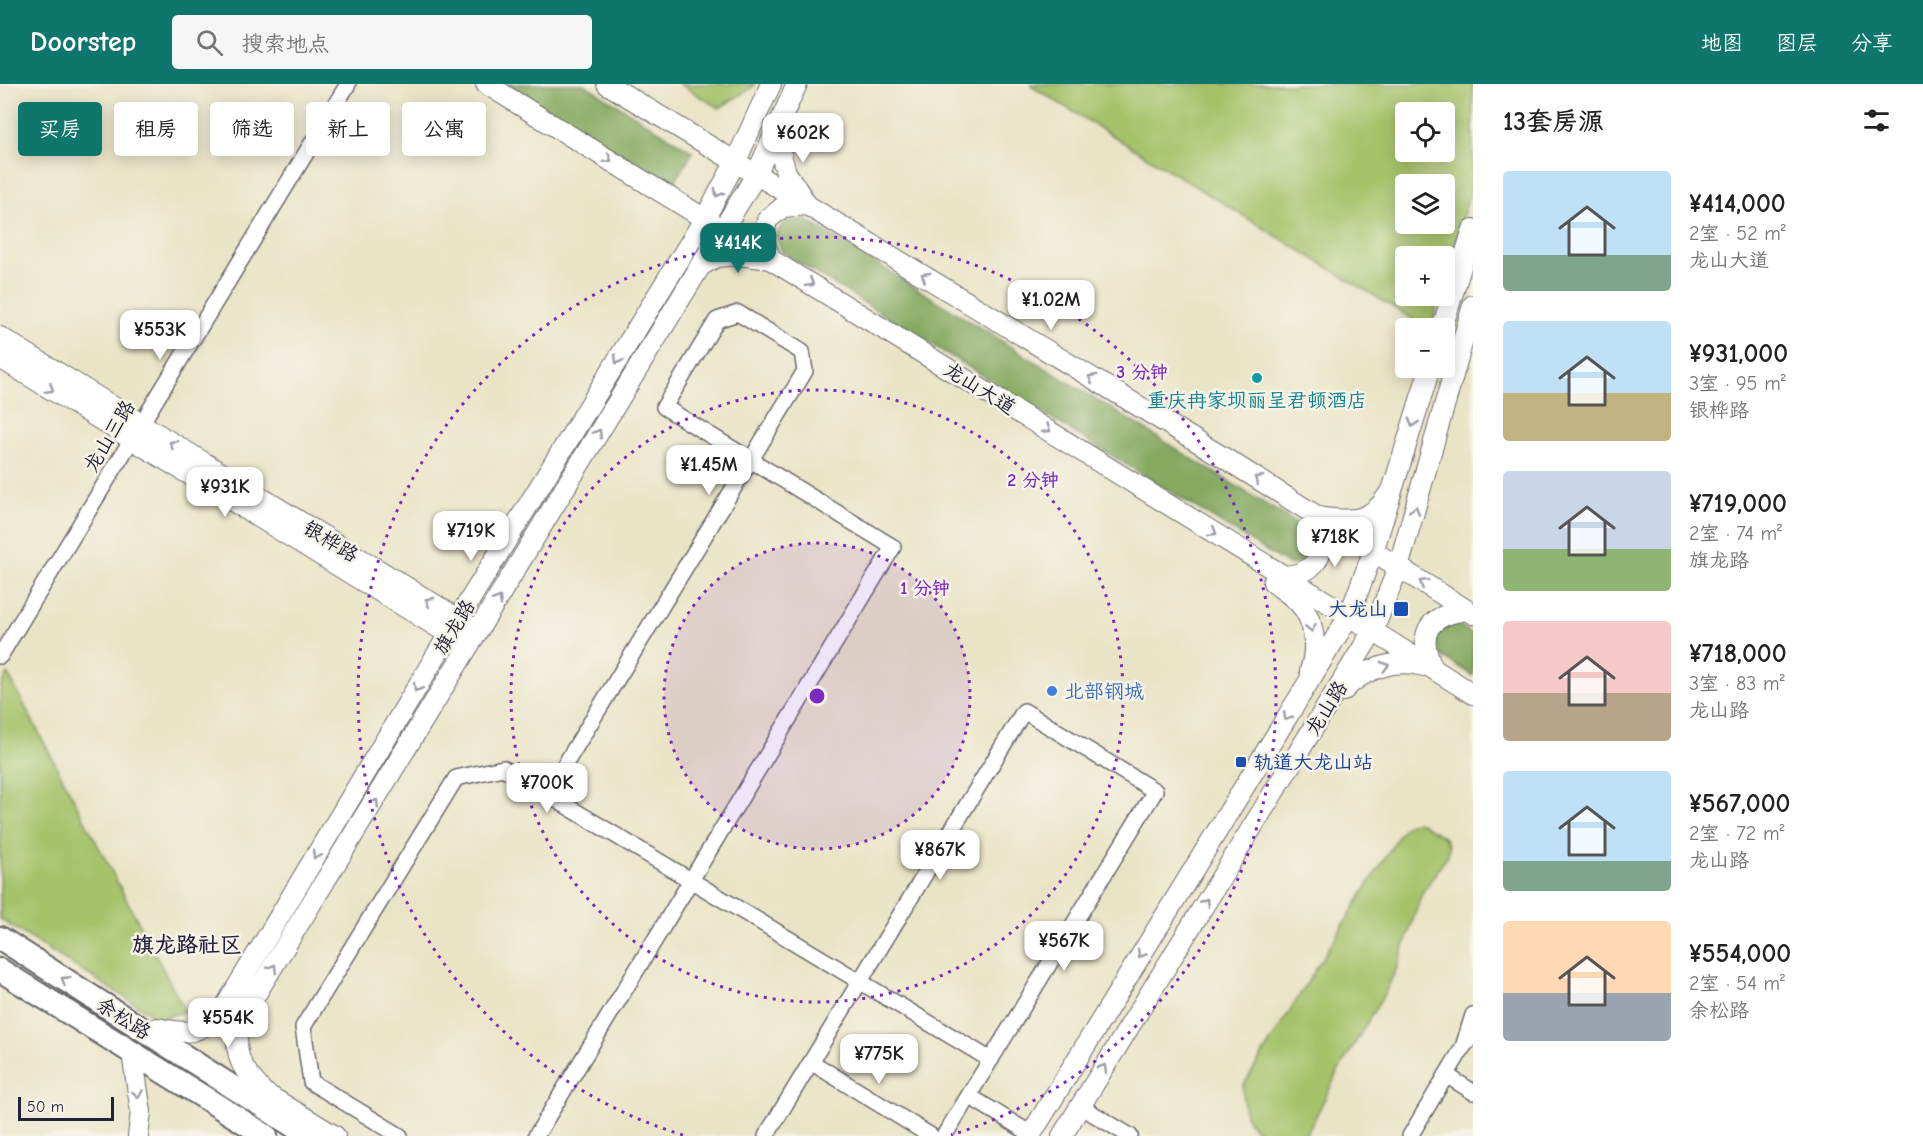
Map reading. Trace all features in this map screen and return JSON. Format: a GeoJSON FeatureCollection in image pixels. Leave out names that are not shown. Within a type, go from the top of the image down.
{"type":"FeatureCollection","features":[{"type":"Feature","properties":{"kind":"highway","name":"余松路"},"geometry":{"type":"LineString","coordinates":[[0,938],[309,1136]]}},
{"type":"Feature","properties":{"kind":"highway","name":"余松路"},"geometry":{"type":"LineString","coordinates":[[0,970],[266,1136]]}},
{"type":"Feature","properties":{"kind":"main road","name":"龙山大道"},"geometry":{"type":"LineString","coordinates":[[486,84],[1473,694]]}},
{"type":"Feature","properties":{"kind":"main road"},"geometry":{"type":"LineString","coordinates":[[607,84],[1226,459],[1470,612]]}},
{"type":"Feature","properties":{"kind":"main road","name":"旗龙路"},"geometry":{"type":"LineString","coordinates":[[158,1028],[180,1033],[196,1031],[210,1024],[222,1012],[454,627],[705,218],[735,163],[771,84]]}},
{"type":"Feature","properties":{"kind":"main road"},"geometry":{"type":"LineString","coordinates":[[263,1092],[243,1069],[237,1055],[236,1040],[239,1022],[756,175],[798,84]]}},
{"type":"Feature","properties":{"kind":"main road"},"geometry":{"type":"LineString","coordinates":[[775,134],[786,172],[807,205]]}},
{"type":"Feature","properties":{"kind":"main road"},"geometry":{"type":"LineString","coordinates":[[699,267],[716,257],[737,255],[771,259],[763,240],[767,220],[783,207],[807,205]]}},
{"type":"Feature","properties":{"kind":"main road"},"geometry":{"type":"LineString","coordinates":[[1445,318],[1473,229]]}},
{"type":"Feature","properties":{"kind":"main road","name":"龙山路"},"geometry":{"type":"LineString","coordinates":[[1062,1136],[1373,631],[1398,568],[1473,305]]}},
{"type":"Feature","properties":{"kind":"main road","name":"银桦路"},"geometry":{"type":"LineString","coordinates":[[0,337],[136,432]]}},
{"type":"Feature","properties":{"kind":"main road","name":"银桦路"},"geometry":{"type":"LineString","coordinates":[[0,358],[136,432],[474,639]]}},
{"type":"Feature","properties":{"kind":"main road","name":"龙山路"},"geometry":{"type":"LineString","coordinates":[[1030,1135],[1349,616],[1373,552],[1427,378]]}},
{"type":"Feature","properties":{"kind":"main road"},"geometry":{"type":"LineString","coordinates":[[1317,517],[1346,520],[1365,517],[1382,504],[1394,485]]}},
{"type":"Feature","properties":{"kind":"main road"},"geometry":{"type":"LineString","coordinates":[[1283,576],[1302,573],[1317,561],[1322,550],[1323,539],[1317,517]]}},
{"type":"Feature","properties":{"kind":"main road"},"geometry":{"type":"LineString","coordinates":[[1248,554],[1266,577],[1298,601],[1309,618],[1314,652],[1304,689]]}},
{"type":"Feature","properties":{"kind":"main road"},"geometry":{"type":"LineString","coordinates":[[1433,668],[1425,645],[1428,628],[1449,613],[1470,612]]}},
{"type":"Feature","properties":{"kind":"main road"},"geometry":{"type":"LineString","coordinates":[[1323,712],[1349,684],[1368,672],[1396,663],[1412,662],[1433,668]]}},
{"type":"Feature","properties":{"kind":"main road"},"geometry":{"type":"LineString","coordinates":[[100,1003],[158,1028],[335,1136]]}},
{"type":"Feature","properties":{"kind":"main road"},"geometry":{"type":"LineString","coordinates":[[132,1053],[141,1112],[138,1136]]}},
{"type":"Feature","properties":{"kind":"main road"},"geometry":{"type":"LineString","coordinates":[[193,1091],[244,1136]]}},
{"type":"Feature","properties":{"kind":"street","name":"龙山三路"},"geometry":{"type":"LineString","coordinates":[[0,656],[348,84]]}},
{"type":"Feature","properties":{"kind":"street"},"geometry":{"type":"LineString","coordinates":[[536,1136],[893,547],[750,460],[664,407],[717,320],[738,314],[802,352],[806,370],[750,460],[547,794]]}},
{"type":"Feature","properties":{"kind":"street"},"geometry":{"type":"LineString","coordinates":[[766,1136],[1024,711],[1155,791],[944,1136]]}},
{"type":"Feature","properties":{"kind":"street"},"geometry":{"type":"LineString","coordinates":[[400,1136],[311,1082],[303,1027],[456,778],[502,768],[991,1060]]}},
{"type":"Feature","properties":{"kind":"street"},"geometry":{"type":"LineString","coordinates":[[1410,1136],[1468,1041],[1473,1015]]}},
{"type":"Feature","properties":{"kind":"street"},"geometry":{"type":"LineString","coordinates":[[810,1062],[931,1136]]}},
{"type":"Feature","properties":{"kind":"street"},"geometry":{"type":"LineString","coordinates":[[1446,1075],[1473,1092]]}},
{"type":"Feature","properties":{"kind":"street"},"geometry":{"type":"LineString","coordinates":[[969,1096],[1030,1135]]}},
{"type":"Feature","properties":{"kind":"street"},"geometry":{"type":"LineString","coordinates":[[1080,1106],[1130,1136]]}},
{"type":"Feature","properties":{"kind":"green space"},"geometry":{"type":"Polygon","coordinates":[[[507,84],[584,84],[693,152],[672,186],[507,84]]]}},
{"type":"Feature","properties":{"kind":"green space"},"geometry":{"type":"Polygon","coordinates":[[[680,84],[755,84],[719,108],[680,84]]]}},
{"type":"Feature","properties":{"kind":"green space"},"geometry":{"type":"Polygon","coordinates":[[[1032,84],[1473,84],[1473,181],[1455,246],[1395,246],[1395,306],[1437,306],[1433,318],[1411,318],[1031,86],[1032,84]]]}},
{"type":"Feature","properties":{"kind":"green space"},"geometry":{"type":"Polygon","coordinates":[[[804,219],[1309,531],[1315,545],[1304,562],[1289,565],[782,252],[776,235],[784,222],[804,219]]]}},
{"type":"Feature","properties":{"kind":"green space"},"geometry":{"type":"Polygon","coordinates":[[[1454,622],[1473,634],[1473,676],[1435,652],[1438,633],[1454,622]]]}},
{"type":"Feature","properties":{"kind":"green space"},"geometry":{"type":"Polygon","coordinates":[[[8,674],[185,1011],[159,1019],[0,919],[0,687],[8,674]]]}},
{"type":"Feature","properties":{"kind":"green space"},"geometry":{"type":"Polygon","coordinates":[[[1413,822],[1421,823],[1445,838],[1449,846],[1448,855],[1422,893],[1398,965],[1387,989],[1339,1070],[1309,1130],[1303,1136],[1275,1135],[1256,1130],[1246,1115],[1243,1086],[1404,827],[1413,822]]]}},
{"type":"Feature","properties":{"kind":"place","name":"重庆冉家坝丽呈君顿酒店"},"geometry":{"type":"Point","coordinates":[1257,378]}},
{"type":"Feature","properties":{"kind":"place","name":"大龙山"},"geometry":{"type":"Point","coordinates":[1401,609]}},
{"type":"Feature","properties":{"kind":"place","name":"北部钢城"},"geometry":{"type":"Point","coordinates":[1052,691]}},
{"type":"Feature","properties":{"kind":"place","name":"轨道大龙山站"},"geometry":{"type":"Point","coordinates":[1241,762]}},
{"type":"Feature","properties":{"kind":"district","name":"旗龙路社区"},"geometry":{"type":"Point","coordinates":[187,944]}}]}
